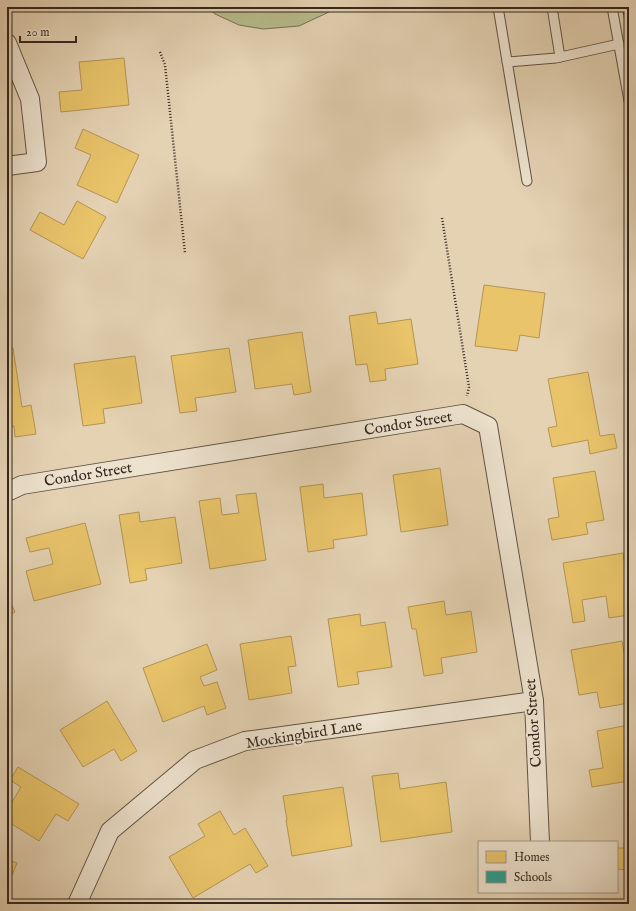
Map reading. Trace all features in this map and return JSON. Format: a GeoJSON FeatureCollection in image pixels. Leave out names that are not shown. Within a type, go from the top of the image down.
{"type":"FeatureCollection","features":[{"type":"Feature","properties":{"kind":"street"},"geometry":{"type":"LineString","coordinates":[[7,44],[30,99],[37,162],[7,166]]}},
{"type":"Feature","properties":{"kind":"street","name":"Condor Street"},"geometry":{"type":"LineString","coordinates":[[7,492],[22,485],[463,414],[488,426],[534,701],[540,841]]}},
{"type":"Feature","properties":{"kind":"street","name":"Mockingbird Lane"},"geometry":{"type":"LineString","coordinates":[[77,904],[110,831],[195,760],[245,741],[534,701]]}},
{"type":"Feature","properties":{"kind":"lane"},"geometry":{"type":"LineString","coordinates":[[498,7],[527,181]]}},
{"type":"Feature","properties":{"kind":"lane"},"geometry":{"type":"LineString","coordinates":[[552,7],[560,57]]}},
{"type":"Feature","properties":{"kind":"lane"},"geometry":{"type":"LineString","coordinates":[[612,7],[629,101]]}},
{"type":"Feature","properties":{"kind":"lane"},"geometry":{"type":"LineString","coordinates":[[507,62],[560,57],[619,44]]}},
{"type":"Feature","properties":{"kind":"path"},"geometry":{"type":"LineString","coordinates":[[160,52],[165,65],[185,253]]}},
{"type":"Feature","properties":{"kind":"path"},"geometry":{"type":"LineString","coordinates":[[442,218],[469,387],[463,414]]}},
{"type":"Feature","properties":{"kind":"green space"},"geometry":{"type":"Polygon","coordinates":[[[207,7],[253,7],[259,9],[333,7],[329,12],[299,26],[263,29],[239,25],[215,14],[207,7]]]}},
{"type":"Feature","properties":{"kind":"building: Homes"},"geometry":{"type":"Polygon","coordinates":[[[124,58],[129,105],[61,112],[59,92],[82,90],[79,62],[124,58]]]}},
{"type":"Feature","properties":{"kind":"building: Homes"},"geometry":{"type":"Polygon","coordinates":[[[83,129],[139,155],[117,203],[77,185],[91,155],[75,148],[83,129]]]}},
{"type":"Feature","properties":{"kind":"building: Homes"},"geometry":{"type":"Polygon","coordinates":[[[77,201],[106,217],[83,259],[30,230],[40,212],[64,225],[77,201]]]}},
{"type":"Feature","properties":{"kind":"building: Homes"},"geometry":{"type":"Polygon","coordinates":[[[484,285],[545,293],[539,338],[520,335],[517,351],[475,346],[484,285]]]}},
{"type":"Feature","properties":{"kind":"building: Homes"},"geometry":{"type":"Polygon","coordinates":[[[376,312],[378,324],[411,319],[418,364],[385,369],[386,380],[370,382],[367,364],[356,365],[349,316],[376,312]]]}},
{"type":"Feature","properties":{"kind":"building: Homes"},"geometry":{"type":"Polygon","coordinates":[[[302,332],[311,392],[294,395],[292,384],[255,389],[248,340],[302,332]]]}},
{"type":"Feature","properties":{"kind":"building: Homes"},"geometry":{"type":"Polygon","coordinates":[[[13,348],[22,407],[31,405],[36,434],[15,437],[14,426],[7,427],[7,349],[13,348]]]}},
{"type":"Feature","properties":{"kind":"building: Homes"},"geometry":{"type":"Polygon","coordinates":[[[229,348],[236,392],[195,398],[197,411],[180,413],[171,356],[229,348]]]}},
{"type":"Feature","properties":{"kind":"building: Homes"},"geometry":{"type":"Polygon","coordinates":[[[135,356],[142,403],[103,409],[105,423],[83,426],[74,364],[135,356]]]}},
{"type":"Feature","properties":{"kind":"building: Homes"},"geometry":{"type":"Polygon","coordinates":[[[588,372],[600,436],[614,434],[617,448],[590,454],[588,440],[552,447],[548,428],[557,426],[548,379],[588,372]]]}},
{"type":"Feature","properties":{"kind":"building: Homes"},"geometry":{"type":"Polygon","coordinates":[[[440,468],[448,525],[401,532],[393,475],[440,468]]]}},
{"type":"Feature","properties":{"kind":"building: Homes"},"geometry":{"type":"Polygon","coordinates":[[[595,471],[604,520],[586,523],[588,534],[552,540],[548,519],[559,517],[553,478],[595,471]]]}},
{"type":"Feature","properties":{"kind":"building: Homes"},"geometry":{"type":"Polygon","coordinates":[[[323,484],[324,498],[362,493],[367,535],[333,540],[334,548],[308,552],[300,487],[323,484]]]}},
{"type":"Feature","properties":{"kind":"building: Homes"},"geometry":{"type":"Polygon","coordinates":[[[256,493],[266,560],[210,569],[199,501],[220,498],[222,515],[239,513],[236,495],[256,493]]]}},
{"type":"Feature","properties":{"kind":"building: Homes"},"geometry":{"type":"Polygon","coordinates":[[[139,512],[140,522],[175,517],[182,563],[145,569],[147,580],[130,583],[119,515],[139,512]]]}},
{"type":"Feature","properties":{"kind":"building: Homes"},"geometry":{"type":"Polygon","coordinates":[[[85,523],[101,584],[34,601],[26,571],[53,564],[49,548],[30,552],[26,538],[85,523]]]}},
{"type":"Feature","properties":{"kind":"building: Homes"},"geometry":{"type":"Polygon","coordinates":[[[623,553],[629,592],[629,615],[609,618],[606,596],[582,600],[585,621],[573,623],[563,563],[623,553]]]}},
{"type":"Feature","properties":{"kind":"building: Homes"},"geometry":{"type":"Polygon","coordinates":[[[7,595],[15,612],[7,616],[7,595]]]}},
{"type":"Feature","properties":{"kind":"building: Homes"},"geometry":{"type":"Polygon","coordinates":[[[444,601],[446,615],[471,611],[477,652],[441,658],[443,673],[424,676],[416,629],[412,629],[408,607],[444,601]]]}},
{"type":"Feature","properties":{"kind":"building: Homes"},"geometry":{"type":"Polygon","coordinates":[[[360,614],[361,626],[385,622],[392,667],[357,672],[359,684],[338,687],[328,619],[360,614]]]}},
{"type":"Feature","properties":{"kind":"building: Homes"},"geometry":{"type":"Polygon","coordinates":[[[291,636],[296,666],[288,667],[292,693],[249,700],[240,644],[291,636]]]}},
{"type":"Feature","properties":{"kind":"building: Homes"},"geometry":{"type":"Polygon","coordinates":[[[622,641],[629,681],[629,703],[600,708],[597,692],[579,695],[571,650],[622,641]]]}},
{"type":"Feature","properties":{"kind":"building: Homes"},"geometry":{"type":"Polygon","coordinates":[[[207,644],[217,670],[200,677],[204,686],[217,682],[226,708],[207,715],[204,706],[163,722],[143,668],[207,644]]]}},
{"type":"Feature","properties":{"kind":"building: Homes"},"geometry":{"type":"Polygon","coordinates":[[[107,701],[137,751],[121,761],[114,749],[83,767],[60,730],[107,701]]]}},
{"type":"Feature","properties":{"kind":"building: Homes"},"geometry":{"type":"Polygon","coordinates":[[[629,725],[629,781],[592,787],[589,770],[603,768],[597,731],[629,725]]]}},
{"type":"Feature","properties":{"kind":"building: Homes"},"geometry":{"type":"Polygon","coordinates":[[[18,767],[79,804],[68,821],[56,814],[39,841],[7,821],[7,810],[21,787],[10,780],[18,767]]]}},
{"type":"Feature","properties":{"kind":"building: Homes"},"geometry":{"type":"Polygon","coordinates":[[[398,773],[400,789],[446,782],[452,832],[381,842],[372,776],[398,773]]]}},
{"type":"Feature","properties":{"kind":"building: Homes"},"geometry":{"type":"Polygon","coordinates":[[[343,787],[352,846],[292,856],[283,796],[343,787]]]}},
{"type":"Feature","properties":{"kind":"building: Homes"},"geometry":{"type":"Polygon","coordinates":[[[627,810],[629,811],[629,870],[618,869],[618,848],[624,848],[627,810]]]}},
{"type":"Feature","properties":{"kind":"building: Homes"},"geometry":{"type":"Polygon","coordinates":[[[220,811],[234,835],[245,828],[268,866],[256,873],[250,864],[193,898],[169,857],[205,836],[198,824],[220,811]]]}},
{"type":"Feature","properties":{"kind":"building: Homes"},"geometry":{"type":"Polygon","coordinates":[[[7,859],[17,863],[8,885],[7,884],[7,859]]]}},
{"type":"Feature","properties":{"kind":"building: Schools"},"geometry":{"type":"Polygon","coordinates":[[[622,7],[629,7],[629,40],[622,7]]]}}]}
